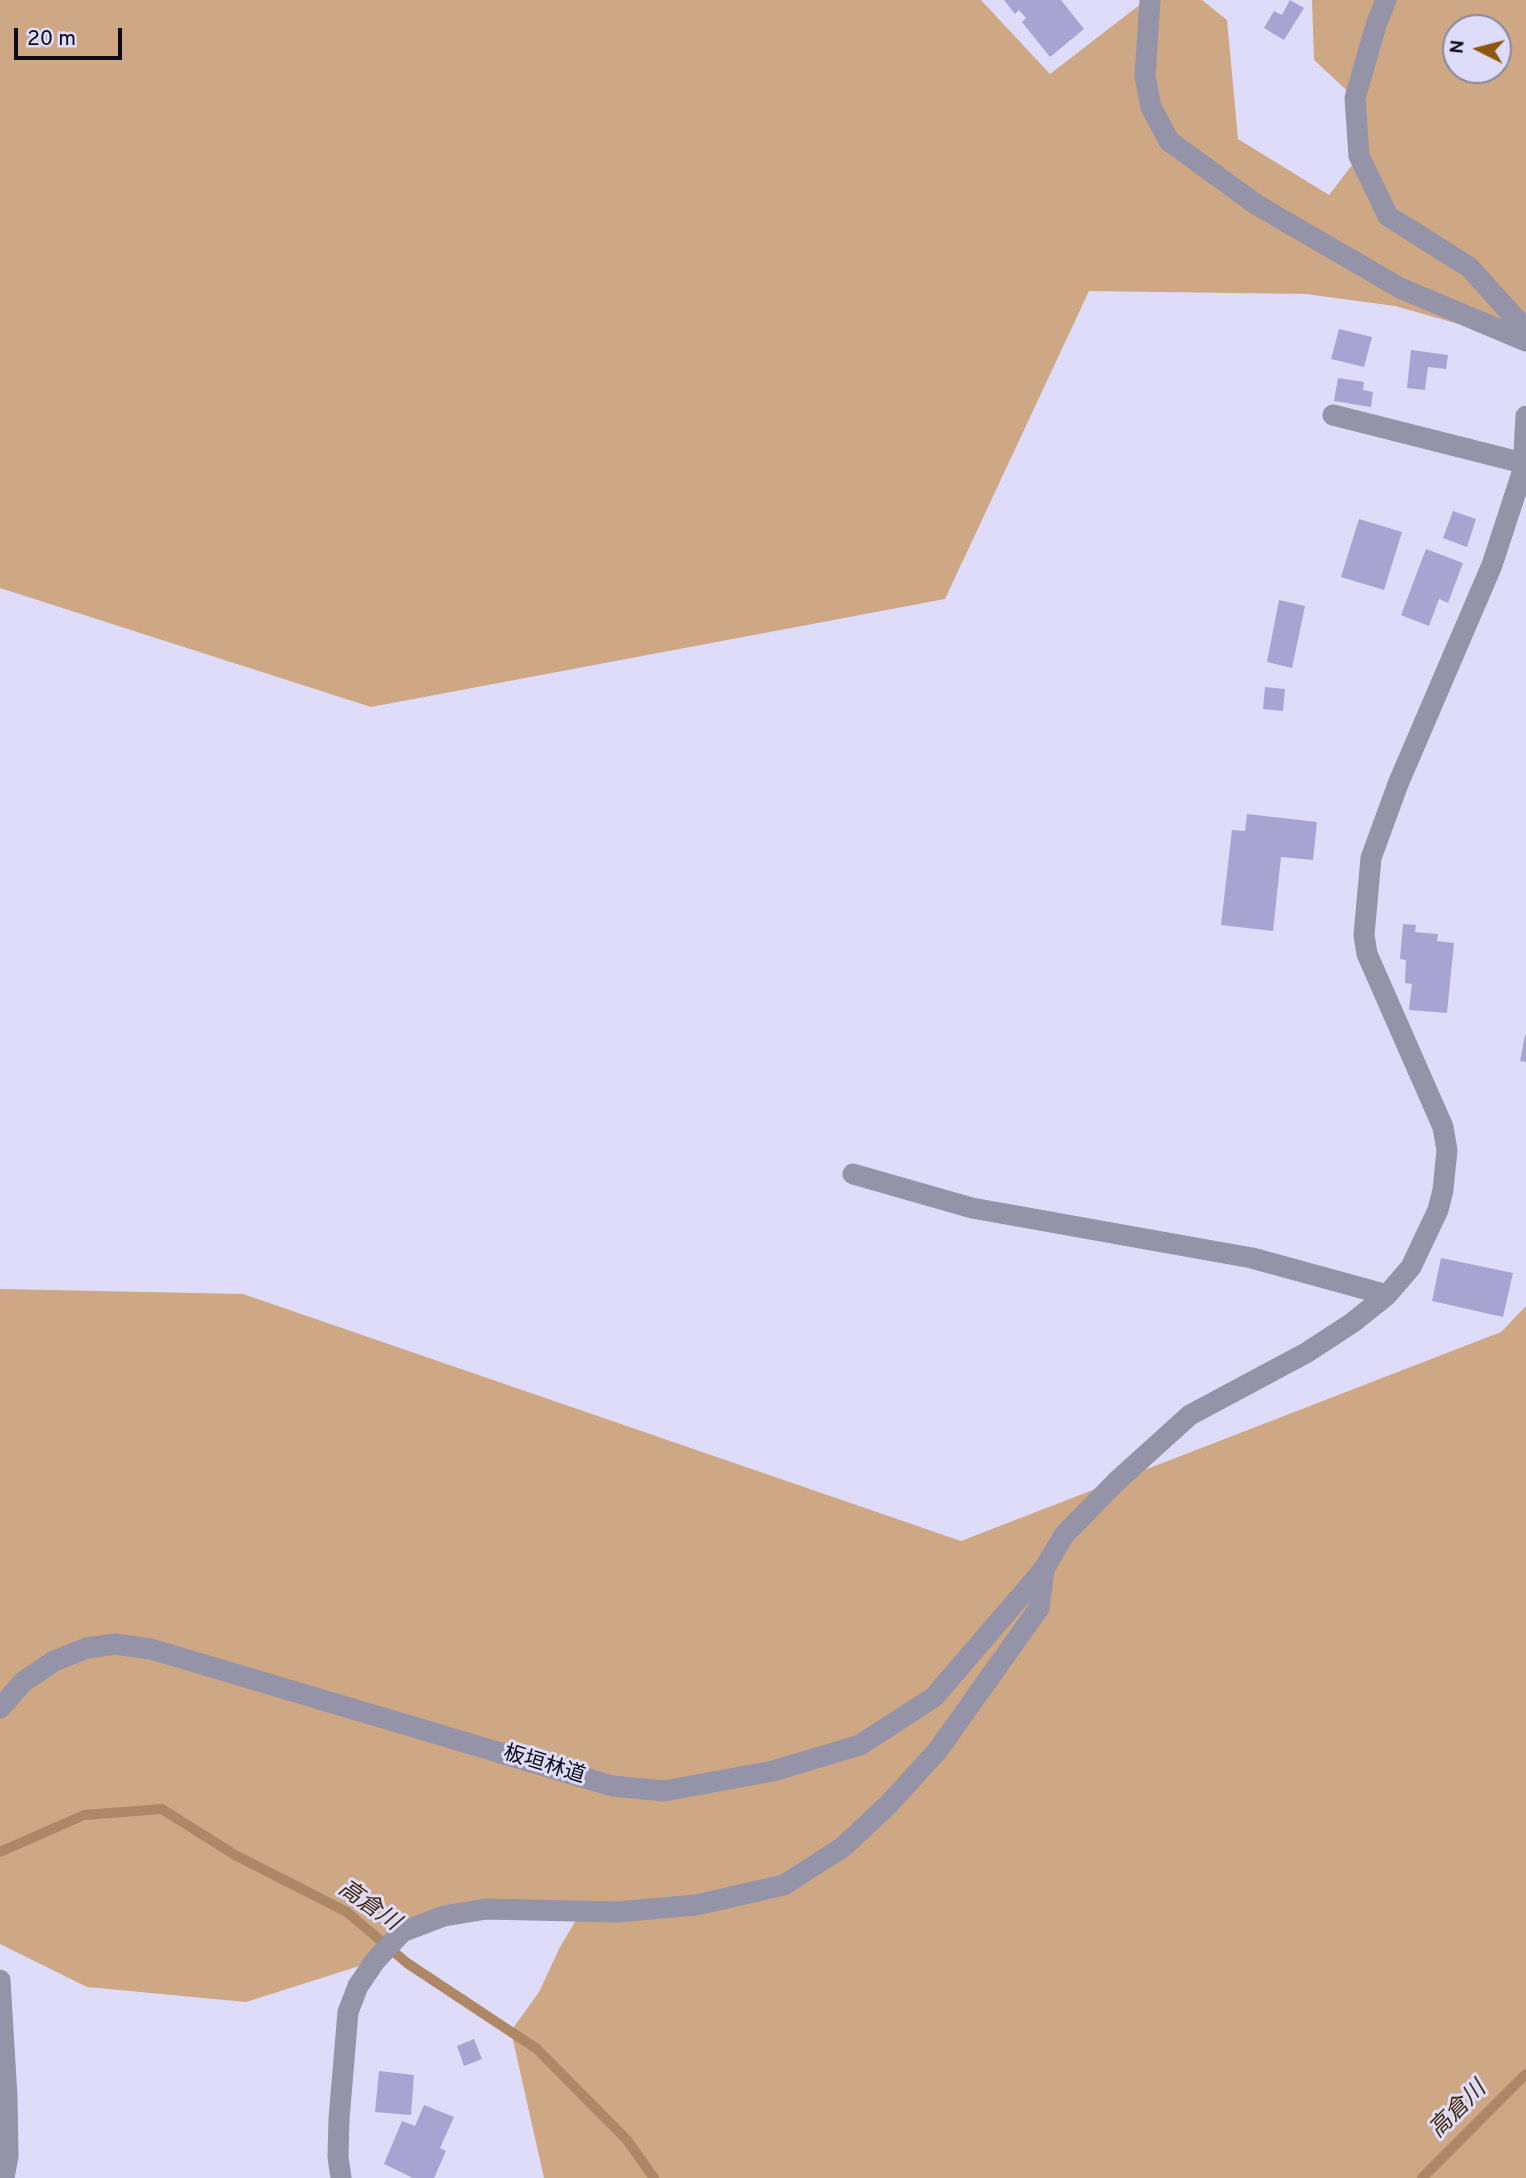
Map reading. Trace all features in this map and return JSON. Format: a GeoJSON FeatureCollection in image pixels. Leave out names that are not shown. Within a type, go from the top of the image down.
{"type":"FeatureCollection","features":[{"type":"Feature","properties":{"kind":"street"},"geometry":{"type":"LineString","coordinates":[[1150,0],[1145,76],[1152,107],[1168,141],[1257,205],[1400,288],[1526,341]]}},
{"type":"Feature","properties":{"kind":"street"},"geometry":{"type":"LineString","coordinates":[[1386,0],[1355,97],[1359,156],[1388,216],[1469,267],[1526,330]]}},
{"type":"Feature","properties":{"kind":"street"},"geometry":{"type":"LineString","coordinates":[[1333,415],[1523,463]]}},
{"type":"Feature","properties":{"kind":"street"},"geometry":{"type":"LineString","coordinates":[[341,2178],[338,2157],[339,2119],[348,2012],[358,1986],[375,1961],[402,1932],[444,1916],[487,1909],[630,1910],[696,1905],[784,1885],[843,1846],[890,1804],[938,1750],[1039,1608],[1044,1569],[1064,1535],[1117,1480],[1190,1415],[1306,1353],[1352,1324],[1387,1296],[1411,1267],[1438,1210],[1447,1150],[1443,1127],[1367,954],[1364,935],[1371,858],[1398,784],[1492,565],[1523,470],[1526,416]]}},
{"type":"Feature","properties":{"kind":"street"},"geometry":{"type":"LineString","coordinates":[[853,1174],[972,1208],[1252,1258],[1387,1296]]}},
{"type":"Feature","properties":{"kind":"street","name":"板垣林道"},"geometry":{"type":"LineString","coordinates":[[0,1708],[23,1682],[54,1661],[87,1648],[115,1644],[151,1649],[612,1786],[664,1791],[773,1772],[860,1745],[934,1698],[1044,1569]]}},
{"type":"Feature","properties":{"kind":"street"},"geometry":{"type":"LineString","coordinates":[[0,1980],[7,2097],[8,2156],[4,2178]]}},
{"type":"Feature","properties":{"kind":"shaded area"},"geometry":{"type":"Polygon","coordinates":[[[0,0],[981,0],[1050,74],[1146,0],[1202,0],[1227,20],[1238,139],[1329,195],[1359,156],[1355,98],[1314,60],[1312,0],[1526,0],[1526,343],[1395,306],[1306,294],[1089,291],[945,599],[371,707],[0,588],[0,0]]]}},
{"type":"Feature","properties":{"kind":"shaded area"},"geometry":{"type":"Polygon","coordinates":[[[0,1289],[243,1294],[961,1541],[1501,1332],[1526,1306],[1526,2178],[544,2178],[511,2031],[539,1992],[560,1947],[582,1910],[444,1916],[375,1961],[246,2002],[87,1987],[0,1944],[0,1289]]]}},
{"type":"Feature","properties":{"kind":"building"},"geometry":{"type":"Polygon","coordinates":[[[1004,0],[1061,0],[1084,29],[1050,57],[1022,22],[1026,18],[1019,10],[1015,14],[1004,0]]]}},
{"type":"Feature","properties":{"kind":"building"},"geometry":{"type":"Polygon","coordinates":[[[1290,0],[1304,8],[1284,40],[1264,28],[1274,11],[1282,15],[1290,0]]]}},
{"type":"Feature","properties":{"kind":"building"},"geometry":{"type":"Polygon","coordinates":[[[1339,329],[1372,337],[1364,367],[1331,359],[1339,329]]]}},
{"type":"Feature","properties":{"kind":"building"},"geometry":{"type":"Polygon","coordinates":[[[1411,350],[1448,355],[1446,369],[1428,367],[1425,390],[1407,388],[1411,350]]]}},
{"type":"Feature","properties":{"kind":"building"},"geometry":{"type":"Polygon","coordinates":[[[1338,378],[1364,382],[1363,390],[1373,392],[1371,407],[1334,401],[1338,378]]]}},
{"type":"Feature","properties":{"kind":"building"},"geometry":{"type":"Polygon","coordinates":[[[1453,511],[1476,519],[1467,547],[1443,538],[1453,511]]]}},
{"type":"Feature","properties":{"kind":"building"},"geometry":{"type":"Polygon","coordinates":[[[1359,519],[1402,532],[1384,590],[1341,577],[1359,519]]]}},
{"type":"Feature","properties":{"kind":"building"},"geometry":{"type":"Polygon","coordinates":[[[1426,549],[1463,563],[1448,603],[1439,599],[1429,626],[1401,615],[1426,549]]]}},
{"type":"Feature","properties":{"kind":"building"},"geometry":{"type":"Polygon","coordinates":[[[1279,600],[1305,606],[1292,668],[1267,662],[1279,600]]]}},
{"type":"Feature","properties":{"kind":"building"},"geometry":{"type":"Polygon","coordinates":[[[1265,687],[1285,689],[1283,711],[1263,709],[1265,687]]]}},
{"type":"Feature","properties":{"kind":"building"},"geometry":{"type":"Polygon","coordinates":[[[1247,814],[1317,822],[1313,860],[1281,857],[1273,931],[1221,925],[1232,830],[1245,831],[1247,814]]]}},
{"type":"Feature","properties":{"kind":"building"},"geometry":{"type":"Polygon","coordinates":[[[1403,924],[1416,925],[1415,932],[1438,934],[1437,941],[1454,943],[1447,1013],[1409,1010],[1412,984],[1405,983],[1406,960],[1400,959],[1403,924]]]}},
{"type":"Feature","properties":{"kind":"building"},"geometry":{"type":"Polygon","coordinates":[[[1526,1035],[1526,1062],[1520,1061],[1526,1035]]]}},
{"type":"Feature","properties":{"kind":"building"},"geometry":{"type":"Polygon","coordinates":[[[1441,1258],[1513,1273],[1503,1317],[1432,1301],[1441,1258]]]}},
{"type":"Feature","properties":{"kind":"building"},"geometry":{"type":"Polygon","coordinates":[[[474,2039],[482,2059],[464,2066],[457,2046],[474,2039]]]}},
{"type":"Feature","properties":{"kind":"building"},"geometry":{"type":"Polygon","coordinates":[[[379,2071],[414,2075],[411,2115],[375,2112],[379,2071]]]}},
{"type":"Feature","properties":{"kind":"building"},"geometry":{"type":"Polygon","coordinates":[[[424,2105],[454,2117],[440,2148],[446,2151],[434,2178],[413,2178],[384,2164],[402,2121],[415,2126],[424,2105]]]}},
{"type":"Feature","properties":{"kind":"waterway","name":"高倉川"},"geometry":{"type":"LineString","coordinates":[[0,1852],[84,1815],[162,1809],[235,1855],[347,1912],[407,1963],[537,2049],[627,2140],[654,2178]]}},
{"type":"Feature","properties":{"kind":"waterway","name":"高倉川"},"geometry":{"type":"LineString","coordinates":[[1422,2178],[1526,2074]]}}]}
